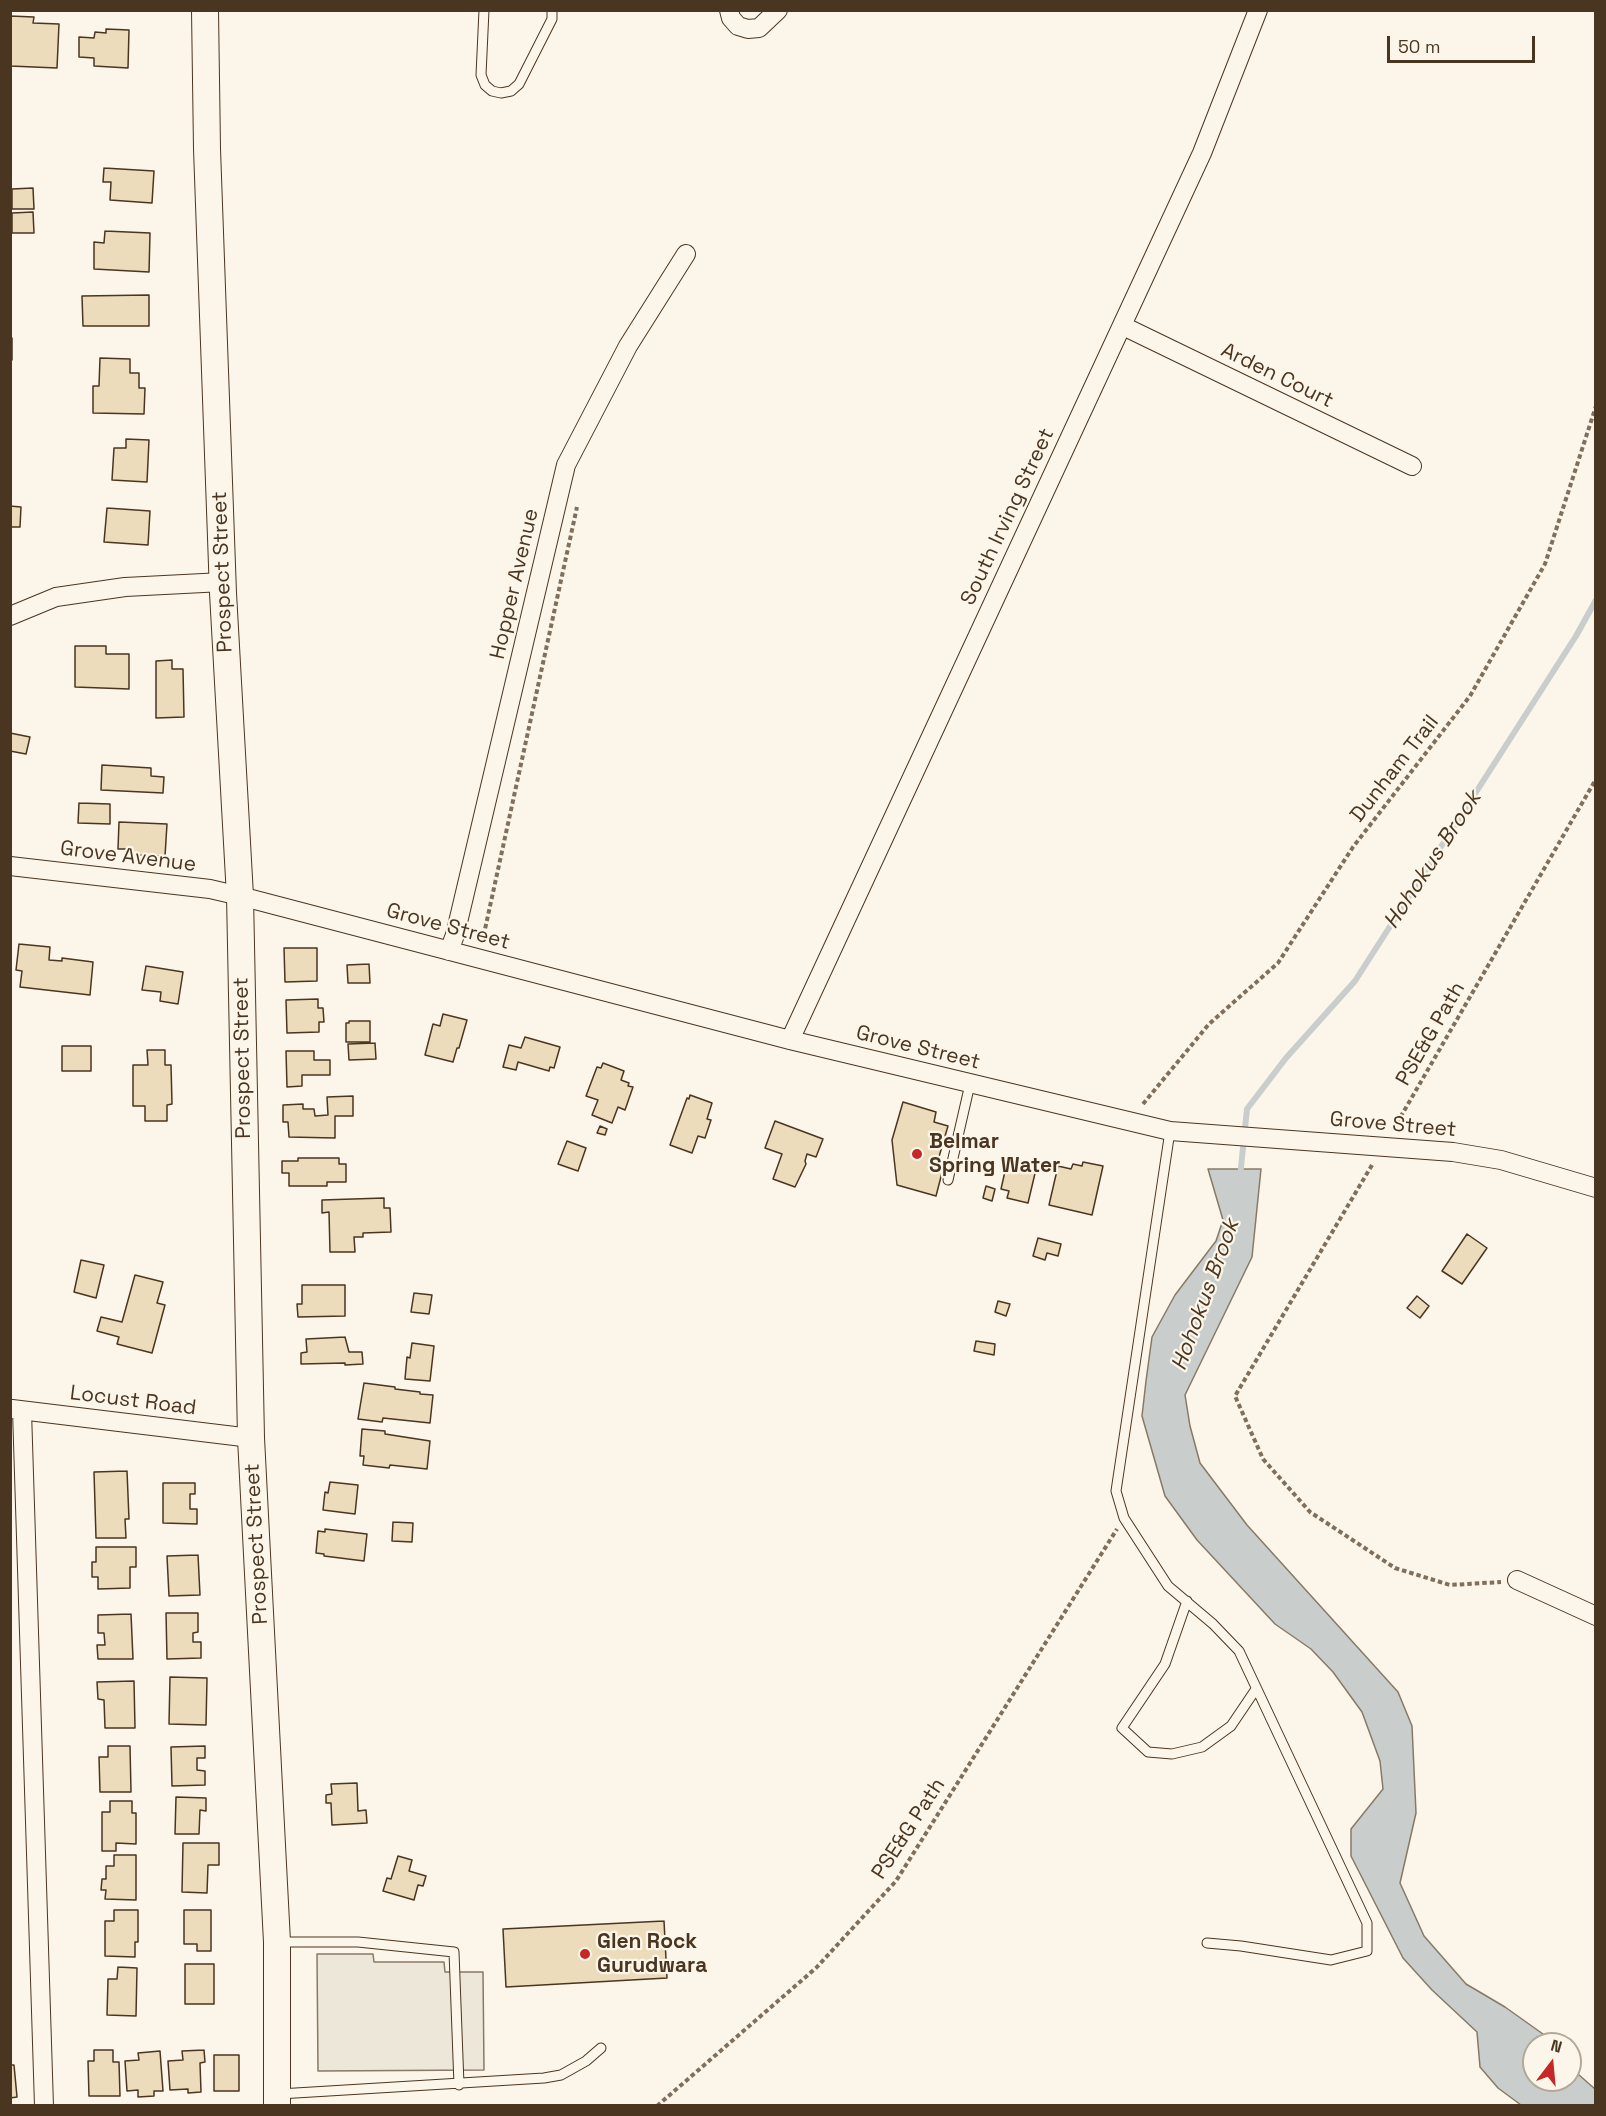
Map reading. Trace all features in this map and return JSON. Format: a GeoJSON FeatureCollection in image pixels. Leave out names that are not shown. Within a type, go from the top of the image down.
{"type":"FeatureCollection","features":[{"type":"Feature","properties":{"kind":"main road","name":"Prospect Street"},"geometry":{"type":"LineString","coordinates":[[205,10],[207,149],[223,582],[240,896],[251,1438],[277,1942],[278,2100]]}},
{"type":"Feature","properties":{"kind":"street"},"geometry":{"type":"LineString","coordinates":[[729,10],[730,18],[738,26],[748,30],[759,28],[778,10]]}},
{"type":"Feature","properties":{"kind":"street","name":"South Irving Street"},"geometry":{"type":"LineString","coordinates":[[790,1040],[1202,153],[1258,10]]}},
{"type":"Feature","properties":{"kind":"street","name":"Hopper Avenue"},"geometry":{"type":"LineString","coordinates":[[449,951],[455,935],[566,465],[628,346],[686,254]]}},
{"type":"Feature","properties":{"kind":"street","name":"Arden Court"},"geometry":{"type":"LineString","coordinates":[[1123,326],[1412,466]]}},
{"type":"Feature","properties":{"kind":"street"},"geometry":{"type":"LineString","coordinates":[[10,616],[56,597],[125,587],[223,582]]}},
{"type":"Feature","properties":{"kind":"street","name":"Grove Avenue"},"geometry":{"type":"LineString","coordinates":[[10,866],[210,889],[240,896]]}},
{"type":"Feature","properties":{"kind":"street","name":"Grove Street"},"geometry":{"type":"LineString","coordinates":[[240,896],[790,1040],[1170,1131],[1384,1145],[1453,1152],[1501,1160],[1596,1188]]}},
{"type":"Feature","properties":{"kind":"street"},"geometry":{"type":"LineString","coordinates":[[16,1410],[44,2106]]}},
{"type":"Feature","properties":{"kind":"street","name":"Locust Road"},"geometry":{"type":"LineString","coordinates":[[16,1410],[251,1438]]}},
{"type":"Feature","properties":{"kind":"street"},"geometry":{"type":"LineString","coordinates":[[1517,1580],[1596,1616]]}},
{"type":"Feature","properties":{"kind":"lane"},"geometry":{"type":"LineString","coordinates":[[484,10],[481,75],[485,84],[492,91],[501,93],[511,91],[519,84],[552,19],[552,10]]}},
{"type":"Feature","properties":{"kind":"lane"},"geometry":{"type":"LineString","coordinates":[[948,1180],[970,1084]]}},
{"type":"Feature","properties":{"kind":"lane"},"geometry":{"type":"LineString","coordinates":[[1170,1131],[1116,1491],[1124,1518],[1168,1586],[1214,1624],[1239,1651],[1353,1891],[1366,1923],[1367,1951],[1330,1960],[1207,1943]]}},
{"type":"Feature","properties":{"kind":"lane"},"geometry":{"type":"LineString","coordinates":[[1187,1601],[1165,1664],[1122,1728],[1148,1752],[1172,1754],[1202,1747],[1231,1726],[1256,1689]]}},
{"type":"Feature","properties":{"kind":"lane"},"geometry":{"type":"LineString","coordinates":[[277,1942],[358,1942],[454,1952],[459,2085]]}},
{"type":"Feature","properties":{"kind":"lane"},"geometry":{"type":"LineString","coordinates":[[278,2100],[347,2089],[459,2085],[544,2078],[561,2075],[586,2061],[601,2048]]}},
{"type":"Feature","properties":{"kind":"path","name":"Dunham Trail"},"geometry":{"type":"LineString","coordinates":[[1143,1104],[1209,1024],[1278,963],[1353,847],[1470,696],[1545,564],[1596,406]]}},
{"type":"Feature","properties":{"kind":"path"},"geometry":{"type":"LineString","coordinates":[[482,943],[580,496]]}},
{"type":"Feature","properties":{"kind":"path","name":"PSE&G Path"},"geometry":{"type":"LineString","coordinates":[[1517,1580],[1450,1586],[1395,1568],[1385,1562],[1310,1512],[1263,1459],[1235,1396],[1384,1145],[1596,779]]}},
{"type":"Feature","properties":{"kind":"path","name":"PSE&G Path"},"geometry":{"type":"LineString","coordinates":[[657,2106],[816,1968],[896,1881],[1124,1518]]}},
{"type":"Feature","properties":{"kind":"shaded area"},"geometry":{"type":"Polygon","coordinates":[[[317,1954],[373,1954],[374,1962],[444,1962],[445,1972],[483,1972],[484,2070],[318,2071],[317,1954]]]}},
{"type":"Feature","properties":{"kind":"water"},"geometry":{"type":"Polygon","coordinates":[[[1208,1169],[1261,1169],[1252,1257],[1185,1395],[1200,1463],[1247,1525],[1398,1692],[1412,1726],[1416,1813],[1400,1883],[1424,1936],[1466,1984],[1505,2007],[1540,2032],[1522,2032],[1522,2092],[1582,2092],[1582,2078],[1595,2089],[1595,2105],[1521,2105],[1498,2088],[1480,2067],[1477,2032],[1432,1990],[1403,1958],[1351,1856],[1351,1829],[1383,1789],[1380,1761],[1362,1712],[1333,1672],[1311,1649],[1275,1624],[1197,1540],[1165,1496],[1142,1416],[1152,1337],[1175,1295],[1216,1241],[1223,1220],[1208,1169]]]}},
{"type":"Feature","properties":{"kind":"building"},"geometry":{"type":"Polygon","coordinates":[[[10,16],[34,17],[33,23],[59,24],[57,68],[10,66],[10,16]]]}},
{"type":"Feature","properties":{"kind":"building"},"geometry":{"type":"Polygon","coordinates":[[[106,29],[129,30],[128,68],[94,66],[94,58],[79,57],[79,37],[94,38],[95,32],[106,33],[106,29]]]}},
{"type":"Feature","properties":{"kind":"building"},"geometry":{"type":"Polygon","coordinates":[[[104,168],[154,171],[152,203],[110,200],[111,182],[103,182],[104,168]]]}},
{"type":"Feature","properties":{"kind":"building"},"geometry":{"type":"Polygon","coordinates":[[[33,188],[34,209],[12,209],[12,189],[33,188]]]}},
{"type":"Feature","properties":{"kind":"building"},"geometry":{"type":"Polygon","coordinates":[[[33,212],[34,233],[12,233],[12,213],[33,212]]]}},
{"type":"Feature","properties":{"kind":"building"},"geometry":{"type":"Polygon","coordinates":[[[105,231],[150,233],[149,272],[94,269],[94,242],[104,243],[105,231]]]}},
{"type":"Feature","properties":{"kind":"building"},"geometry":{"type":"Polygon","coordinates":[[[149,295],[149,326],[83,326],[82,296],[149,295]]]}},
{"type":"Feature","properties":{"kind":"building"},"geometry":{"type":"Polygon","coordinates":[[[10,338],[12,338],[12,360],[10,360],[10,338]]]}},
{"type":"Feature","properties":{"kind":"building"},"geometry":{"type":"Polygon","coordinates":[[[100,358],[130,359],[130,373],[139,373],[139,388],[145,388],[144,414],[93,413],[93,386],[99,386],[100,358]]]}},
{"type":"Feature","properties":{"kind":"building"},"geometry":{"type":"Polygon","coordinates":[[[126,439],[149,440],[147,482],[112,480],[114,448],[126,448],[126,439]]]}},
{"type":"Feature","properties":{"kind":"building"},"geometry":{"type":"Polygon","coordinates":[[[10,506],[21,507],[20,527],[10,527],[10,506]]]}},
{"type":"Feature","properties":{"kind":"building"},"geometry":{"type":"Polygon","coordinates":[[[107,508],[150,511],[148,545],[104,542],[107,508]]]}},
{"type":"Feature","properties":{"kind":"building"},"geometry":{"type":"Polygon","coordinates":[[[75,646],[106,646],[106,654],[129,654],[129,689],[75,687],[75,646]]]}},
{"type":"Feature","properties":{"kind":"building"},"geometry":{"type":"Polygon","coordinates":[[[172,660],[172,669],[183,669],[184,717],[156,718],[156,661],[172,660]]]}},
{"type":"Feature","properties":{"kind":"building"},"geometry":{"type":"Polygon","coordinates":[[[10,733],[30,737],[26,754],[10,751],[10,733]]]}},
{"type":"Feature","properties":{"kind":"building"},"geometry":{"type":"Polygon","coordinates":[[[102,765],[151,768],[151,776],[164,777],[163,793],[101,790],[102,765]]]}},
{"type":"Feature","properties":{"kind":"building"},"geometry":{"type":"Polygon","coordinates":[[[79,803],[110,804],[110,824],[78,823],[79,803]]]}},
{"type":"Feature","properties":{"kind":"building"},"geometry":{"type":"Polygon","coordinates":[[[119,822],[167,824],[165,856],[132,855],[132,849],[118,849],[119,822]]]}},
{"type":"Feature","properties":{"kind":"building"},"geometry":{"type":"Polygon","coordinates":[[[19,944],[50,947],[49,960],[62,961],[62,958],[93,962],[90,995],[20,987],[22,971],[16,970],[19,944]]]}},
{"type":"Feature","properties":{"kind":"building"},"geometry":{"type":"Polygon","coordinates":[[[284,948],[317,948],[317,981],[285,982],[284,948]]]}},
{"type":"Feature","properties":{"kind":"building"},"geometry":{"type":"Polygon","coordinates":[[[369,964],[370,983],[348,983],[347,965],[369,964]]]}},
{"type":"Feature","properties":{"kind":"building"},"geometry":{"type":"Polygon","coordinates":[[[146,966],[183,972],[178,1004],[160,1001],[161,992],[142,990],[146,966]]]}},
{"type":"Feature","properties":{"kind":"building"},"geometry":{"type":"Polygon","coordinates":[[[318,999],[318,1008],[323,1008],[324,1022],[319,1022],[319,1032],[287,1033],[286,1000],[318,999]]]}},
{"type":"Feature","properties":{"kind":"building"},"geometry":{"type":"Polygon","coordinates":[[[443,1014],[467,1020],[453,1062],[425,1055],[433,1024],[440,1026],[443,1014]]]}},
{"type":"Feature","properties":{"kind":"building"},"geometry":{"type":"Polygon","coordinates":[[[370,1021],[370,1042],[346,1042],[346,1023],[370,1021]]]}},
{"type":"Feature","properties":{"kind":"building"},"geometry":{"type":"Polygon","coordinates":[[[525,1037],[560,1047],[554,1068],[550,1067],[549,1071],[518,1062],[516,1070],[503,1067],[509,1045],[521,1048],[525,1037]]]}},
{"type":"Feature","properties":{"kind":"building"},"geometry":{"type":"Polygon","coordinates":[[[375,1043],[376,1059],[349,1060],[348,1044],[375,1043]]]}},
{"type":"Feature","properties":{"kind":"building"},"geometry":{"type":"Polygon","coordinates":[[[62,1046],[91,1046],[91,1071],[62,1071],[62,1046]]]}},
{"type":"Feature","properties":{"kind":"building"},"geometry":{"type":"Polygon","coordinates":[[[147,1050],[165,1050],[165,1065],[171,1065],[172,1104],[167,1105],[167,1121],[145,1121],[145,1106],[133,1106],[133,1065],[148,1065],[147,1050]]]}},
{"type":"Feature","properties":{"kind":"building"},"geometry":{"type":"Polygon","coordinates":[[[286,1051],[314,1051],[314,1060],[330,1060],[330,1075],[302,1075],[302,1086],[287,1087],[286,1051]]]}},
{"type":"Feature","properties":{"kind":"building"},"geometry":{"type":"Polygon","coordinates":[[[603,1063],[624,1071],[621,1080],[633,1087],[625,1110],[618,1107],[612,1123],[592,1115],[598,1100],[586,1096],[597,1067],[601,1068],[603,1063]]]}},
{"type":"Feature","properties":{"kind":"building"},"geometry":{"type":"Polygon","coordinates":[[[690,1095],[712,1103],[707,1119],[711,1120],[705,1138],[698,1136],[692,1153],[670,1145],[690,1095]]]}},
{"type":"Feature","properties":{"kind":"building"},"geometry":{"type":"Polygon","coordinates":[[[353,1096],[353,1116],[335,1116],[335,1138],[289,1137],[288,1122],[283,1122],[283,1105],[303,1104],[303,1109],[314,1109],[315,1116],[328,1115],[327,1097],[353,1096]]]}},
{"type":"Feature","properties":{"kind":"building","name":"Belmar Spring Water"},"geometry":{"type":"Polygon","coordinates":[[[903,1102],[936,1112],[934,1122],[948,1126],[936,1167],[943,1169],[936,1196],[897,1185],[892,1140],[903,1102]]]}},
{"type":"Feature","properties":{"kind":"building"},"geometry":{"type":"Polygon","coordinates":[[[775,1121],[823,1139],[816,1157],[807,1154],[806,1164],[795,1187],[773,1179],[782,1154],[765,1148],[775,1121]]]}},
{"type":"Feature","properties":{"kind":"building"},"geometry":{"type":"Polygon","coordinates":[[[600,1126],[607,1129],[605,1135],[597,1133],[600,1126]]]}},
{"type":"Feature","properties":{"kind":"building"},"geometry":{"type":"Polygon","coordinates":[[[567,1141],[586,1148],[578,1171],[558,1164],[567,1141]]]}},
{"type":"Feature","properties":{"kind":"building"},"geometry":{"type":"Polygon","coordinates":[[[298,1158],[339,1158],[339,1164],[346,1164],[346,1182],[327,1182],[327,1186],[289,1186],[289,1173],[282,1173],[282,1161],[298,1161],[298,1158]]]}},
{"type":"Feature","properties":{"kind":"building"},"geometry":{"type":"Polygon","coordinates":[[[1008,1158],[1037,1165],[1028,1203],[1007,1198],[1009,1191],[1001,1189],[1008,1158]]]}},
{"type":"Feature","properties":{"kind":"building"},"geometry":{"type":"Polygon","coordinates":[[[1083,1162],[1103,1166],[1092,1215],[1049,1205],[1058,1166],[1071,1169],[1073,1164],[1082,1166],[1083,1162]]]}},
{"type":"Feature","properties":{"kind":"building"},"geometry":{"type":"Polygon","coordinates":[[[986,1186],[995,1189],[992,1201],[983,1198],[986,1186]]]}},
{"type":"Feature","properties":{"kind":"building"},"geometry":{"type":"Polygon","coordinates":[[[384,1198],[384,1208],[390,1208],[391,1232],[363,1233],[363,1237],[354,1237],[355,1252],[330,1252],[329,1212],[322,1213],[322,1200],[384,1198]]]}},
{"type":"Feature","properties":{"kind":"building"},"geometry":{"type":"Polygon","coordinates":[[[1467,1234],[1487,1248],[1462,1284],[1442,1271],[1467,1234]]]}},
{"type":"Feature","properties":{"kind":"building"},"geometry":{"type":"Polygon","coordinates":[[[1038,1238],[1061,1244],[1058,1256],[1047,1253],[1045,1260],[1033,1256],[1038,1238]]]}},
{"type":"Feature","properties":{"kind":"building"},"geometry":{"type":"Polygon","coordinates":[[[81,1260],[104,1265],[96,1298],[74,1292],[81,1260]]]}},
{"type":"Feature","properties":{"kind":"building"},"geometry":{"type":"Polygon","coordinates":[[[135,1275],[163,1282],[157,1303],[165,1305],[152,1353],[117,1344],[119,1337],[97,1331],[101,1317],[122,1322],[135,1275]]]}},
{"type":"Feature","properties":{"kind":"building"},"geometry":{"type":"Polygon","coordinates":[[[302,1285],[345,1285],[345,1316],[298,1317],[297,1304],[302,1304],[302,1285]]]}},
{"type":"Feature","properties":{"kind":"building"},"geometry":{"type":"Polygon","coordinates":[[[414,1293],[432,1295],[429,1314],[411,1312],[414,1293]]]}},
{"type":"Feature","properties":{"kind":"building"},"geometry":{"type":"Polygon","coordinates":[[[1417,1296],[1429,1306],[1420,1318],[1407,1308],[1417,1296]]]}},
{"type":"Feature","properties":{"kind":"building"},"geometry":{"type":"Polygon","coordinates":[[[998,1301],[1010,1304],[1006,1316],[995,1312],[998,1301]]]}},
{"type":"Feature","properties":{"kind":"building"},"geometry":{"type":"Polygon","coordinates":[[[345,1337],[349,1352],[362,1352],[363,1364],[301,1364],[301,1353],[307,1352],[306,1339],[345,1337]]]}},
{"type":"Feature","properties":{"kind":"building"},"geometry":{"type":"Polygon","coordinates":[[[976,1341],[995,1344],[994,1355],[974,1351],[976,1341]]]}},
{"type":"Feature","properties":{"kind":"building"},"geometry":{"type":"Polygon","coordinates":[[[412,1343],[434,1346],[430,1381],[405,1379],[407,1357],[410,1358],[412,1343]]]}},
{"type":"Feature","properties":{"kind":"building"},"geometry":{"type":"Polygon","coordinates":[[[364,1383],[433,1395],[430,1423],[383,1418],[382,1422],[358,1419],[364,1383]]]}},
{"type":"Feature","properties":{"kind":"building"},"geometry":{"type":"Polygon","coordinates":[[[362,1429],[385,1431],[385,1434],[430,1441],[427,1469],[363,1465],[364,1456],[360,1456],[362,1429]]]}},
{"type":"Feature","properties":{"kind":"building"},"geometry":{"type":"Polygon","coordinates":[[[127,1471],[129,1519],[125,1519],[126,1538],[96,1538],[94,1472],[127,1471]]]}},
{"type":"Feature","properties":{"kind":"building"},"geometry":{"type":"Polygon","coordinates":[[[330,1482],[358,1485],[355,1514],[323,1510],[325,1492],[328,1493],[330,1482]]]}},
{"type":"Feature","properties":{"kind":"building"},"geometry":{"type":"Polygon","coordinates":[[[163,1483],[195,1483],[195,1494],[190,1494],[190,1509],[197,1509],[197,1524],[163,1523],[163,1483]]]}},
{"type":"Feature","properties":{"kind":"building"},"geometry":{"type":"Polygon","coordinates":[[[393,1522],[413,1523],[412,1542],[392,1541],[393,1522]]]}},
{"type":"Feature","properties":{"kind":"building"},"geometry":{"type":"Polygon","coordinates":[[[325,1529],[367,1534],[364,1561],[316,1553],[318,1531],[325,1532],[325,1529]]]}},
{"type":"Feature","properties":{"kind":"building"},"geometry":{"type":"Polygon","coordinates":[[[96,1547],[136,1547],[136,1567],[130,1567],[130,1588],[98,1589],[98,1577],[92,1577],[92,1562],[96,1562],[96,1547]]]}},
{"type":"Feature","properties":{"kind":"building"},"geometry":{"type":"Polygon","coordinates":[[[198,1555],[200,1595],[169,1596],[167,1556],[198,1555]]]}},
{"type":"Feature","properties":{"kind":"building"},"geometry":{"type":"Polygon","coordinates":[[[166,1613],[198,1613],[198,1632],[193,1633],[193,1642],[201,1642],[201,1658],[167,1659],[166,1613]]]}},
{"type":"Feature","properties":{"kind":"building"},"geometry":{"type":"Polygon","coordinates":[[[131,1614],[133,1659],[98,1659],[97,1645],[105,1645],[104,1633],[98,1633],[98,1615],[131,1614]]]}},
{"type":"Feature","properties":{"kind":"building"},"geometry":{"type":"Polygon","coordinates":[[[170,1677],[207,1678],[206,1725],[169,1724],[170,1677]]]}},
{"type":"Feature","properties":{"kind":"building"},"geometry":{"type":"Polygon","coordinates":[[[134,1681],[135,1728],[105,1728],[104,1700],[98,1699],[97,1682],[134,1681]]]}},
{"type":"Feature","properties":{"kind":"building"},"geometry":{"type":"Polygon","coordinates":[[[108,1746],[130,1746],[131,1792],[100,1792],[99,1757],[108,1757],[108,1746]]]}},
{"type":"Feature","properties":{"kind":"building"},"geometry":{"type":"Polygon","coordinates":[[[205,1746],[205,1758],[197,1758],[197,1770],[205,1771],[205,1785],[172,1786],[171,1747],[205,1746]]]}},
{"type":"Feature","properties":{"kind":"building"},"geometry":{"type":"Polygon","coordinates":[[[357,1783],[358,1811],[366,1810],[367,1823],[332,1825],[331,1803],[326,1803],[326,1795],[332,1794],[331,1784],[357,1783]]]}},
{"type":"Feature","properties":{"kind":"building"},"geometry":{"type":"Polygon","coordinates":[[[176,1797],[206,1798],[206,1811],[200,1810],[199,1834],[175,1834],[176,1797]]]}},
{"type":"Feature","properties":{"kind":"building"},"geometry":{"type":"Polygon","coordinates":[[[110,1801],[132,1801],[132,1813],[136,1813],[136,1844],[116,1843],[116,1851],[102,1851],[102,1812],[110,1812],[110,1801]]]}},
{"type":"Feature","properties":{"kind":"building"},"geometry":{"type":"Polygon","coordinates":[[[183,1843],[219,1843],[219,1865],[208,1865],[207,1893],[182,1892],[183,1843]]]}},
{"type":"Feature","properties":{"kind":"building"},"geometry":{"type":"Polygon","coordinates":[[[114,1855],[136,1855],[136,1900],[105,1899],[106,1890],[101,1890],[102,1879],[106,1879],[106,1866],[114,1866],[114,1855]]]}},
{"type":"Feature","properties":{"kind":"building"},"geometry":{"type":"Polygon","coordinates":[[[398,1856],[412,1860],[409,1871],[426,1876],[423,1886],[418,1885],[414,1900],[383,1891],[387,1878],[391,1879],[398,1856]]]}},
{"type":"Feature","properties":{"kind":"building"},"geometry":{"type":"Polygon","coordinates":[[[114,1910],[138,1910],[138,1942],[135,1942],[135,1957],[105,1956],[105,1921],[114,1921],[114,1910]]]}},
{"type":"Feature","properties":{"kind":"building"},"geometry":{"type":"Polygon","coordinates":[[[184,1910],[211,1910],[211,1951],[197,1951],[197,1944],[184,1944],[184,1910]]]}},
{"type":"Feature","properties":{"kind":"building","name":"Glen Rock Gurudwara"},"geometry":{"type":"Polygon","coordinates":[[[664,1921],[667,1978],[506,1987],[503,1929],[664,1921]]]}},
{"type":"Feature","properties":{"kind":"building"},"geometry":{"type":"Polygon","coordinates":[[[185,1964],[214,1964],[214,2004],[185,2004],[185,1964]]]}},
{"type":"Feature","properties":{"kind":"building"},"geometry":{"type":"Polygon","coordinates":[[[118,1967],[137,1968],[136,2016],[107,2015],[108,1979],[117,1979],[118,1967]]]}},
{"type":"Feature","properties":{"kind":"building"},"geometry":{"type":"Polygon","coordinates":[[[94,2050],[113,2050],[113,2062],[119,2062],[120,2096],[89,2096],[88,2061],[94,2061],[94,2050]]]}},
{"type":"Feature","properties":{"kind":"building"},"geometry":{"type":"Polygon","coordinates":[[[204,2050],[205,2062],[200,2063],[201,2092],[188,2093],[188,2089],[170,2090],[168,2061],[183,2060],[182,2051],[204,2050]]]}},
{"type":"Feature","properties":{"kind":"building"},"geometry":{"type":"Polygon","coordinates":[[[160,2051],[163,2091],[154,2091],[154,2096],[138,2097],[138,2090],[127,2091],[125,2061],[139,2060],[138,2053],[160,2051]]]}},
{"type":"Feature","properties":{"kind":"building"},"geometry":{"type":"Polygon","coordinates":[[[214,2055],[239,2055],[239,2091],[214,2091],[214,2055]]]}},
{"type":"Feature","properties":{"kind":"building"},"geometry":{"type":"Polygon","coordinates":[[[10,2065],[14,2065],[17,2097],[10,2098],[10,2065]]]}},
{"type":"Feature","properties":{"kind":"waterway","name":"Hohokus Brook"},"geometry":{"type":"LineString","coordinates":[[1240,1177],[1247,1109],[1286,1058],[1355,981],[1576,636],[1596,600]]}},
{"type":"Feature","properties":{"kind":"place","name":"Belmar Spring Water"},"geometry":{"type":"Point","coordinates":[917,1154]}},
{"type":"Feature","properties":{"kind":"place","name":"Glen Rock Gurudwara"},"geometry":{"type":"Point","coordinates":[585,1954]}}]}
